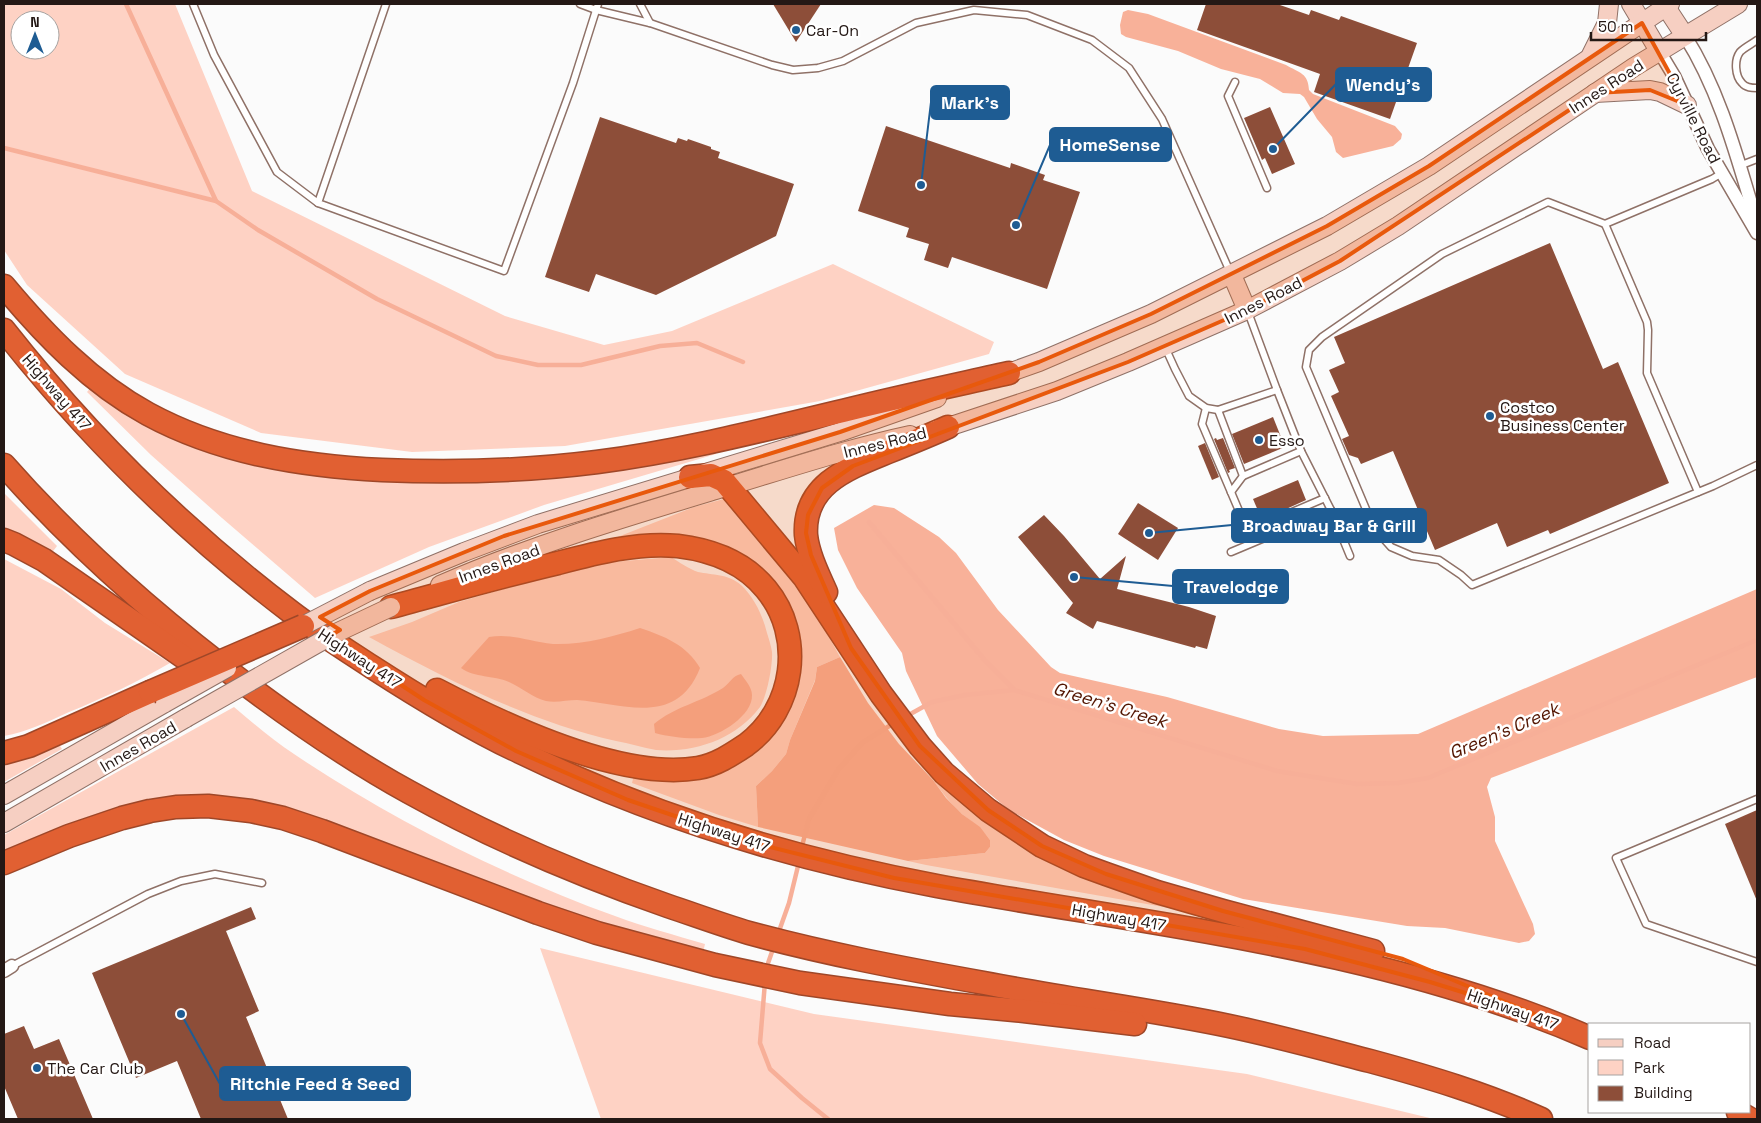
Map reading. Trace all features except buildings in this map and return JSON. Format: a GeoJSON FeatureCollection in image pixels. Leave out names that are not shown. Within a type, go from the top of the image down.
{"type":"FeatureCollection","features":[{"type":"Feature","properties":{"kind":"highway"},"geometry":{"type":"LineString","coordinates":[[4,286],[60,348],[100,382],[148,414],[200,437],[244,452],[289,462],[333,467],[454,471],[522,469],[599,461],[715,441],[1009,373]]}},
{"type":"Feature","properties":{"kind":"highway","name":"Highway 417"},"geometry":{"type":"LineString","coordinates":[[4,330],[81,421],[191,530],[299,618],[398,684],[490,737],[564,773],[628,800],[776,849],[833,864],[937,886],[1305,949],[1430,982],[1539,1016],[1588,1037]]}},
{"type":"Feature","properties":{"kind":"highway"},"geometry":{"type":"LineString","coordinates":[[851,648],[819,576],[808,544],[807,525],[812,504],[822,488],[839,474],[853,466],[948,428]]}},
{"type":"Feature","properties":{"kind":"highway"},"geometry":{"type":"LineString","coordinates":[[4,465],[63,528],[137,597],[184,638],[265,698],[324,740],[407,791],[560,866],[596,881],[749,933],[984,983],[1228,1026],[1320,1048],[1429,1078],[1503,1102],[1541,1119]]}},
{"type":"Feature","properties":{"kind":"highway"},"geometry":{"type":"LineString","coordinates":[[690,477],[711,475],[724,481],[804,577],[881,694],[920,746],[944,773],[988,810],[1042,846],[1084,866],[1134,884],[1214,909],[1412,962],[1440,972],[1539,1016]]}},
{"type":"Feature","properties":{"kind":"highway"},"geometry":{"type":"LineString","coordinates":[[191,530],[422,682],[466,705],[546,740],[623,764],[672,770],[699,768],[723,760],[753,740],[771,721],[782,699],[789,676],[790,652],[784,621],[765,588],[739,566],[728,560],[705,551],[690,548],[649,546],[599,553],[391,607]]}},
{"type":"Feature","properties":{"kind":"highway"},"geometry":{"type":"LineString","coordinates":[[4,540],[56,568],[255,707],[352,771],[406,801],[522,848]]}},
{"type":"Feature","properties":{"kind":"highway"},"geometry":{"type":"LineString","coordinates":[[4,753],[29,746],[158,698],[303,626]]}},
{"type":"Feature","properties":{"kind":"highway"},"geometry":{"type":"LineString","coordinates":[[4,863],[69,836],[122,818],[150,811],[176,807],[208,806],[251,811],[283,818],[322,830],[522,907],[598,933],[744,972],[950,1004],[1024,1010],[1320,1048]]}},
{"type":"Feature","properties":{"kind":"main road"},"geometry":{"type":"LineString","coordinates":[[1589,58],[1607,24],[1609,4]]}},
{"type":"Feature","properties":{"kind":"main road","name":"Cyrville Road"},"geometry":{"type":"LineString","coordinates":[[1631,4],[1659,52]]}},
{"type":"Feature","properties":{"kind":"main road","name":"Innes Road"},"geometry":{"type":"LineString","coordinates":[[4,823],[336,633],[441,584],[593,528],[884,441],[948,428],[1057,391],[1247,310],[1340,260],[1398,226],[1595,93],[1738,4]]}},
{"type":"Feature","properties":{"kind":"main road","name":"Innes Road"},"geometry":{"type":"LineString","coordinates":[[303,626],[370,591],[504,536],[567,514],[840,432],[1065,352],[1151,314],[1327,226],[1429,166],[1667,5]]}},
{"type":"Feature","properties":{"kind":"main road","name":"Cyrville Road"},"geometry":{"type":"LineString","coordinates":[[1667,5],[1685,36]]}},
{"type":"Feature","properties":{"kind":"main road"},"geometry":{"type":"LineString","coordinates":[[1595,93],[1650,90],[1660,92],[1687,105]]}},
{"type":"Feature","properties":{"kind":"main road"},"geometry":{"type":"LineString","coordinates":[[1232,275],[1247,310]]}},
{"type":"Feature","properties":{"kind":"main road","name":"Innes Road"},"geometry":{"type":"LineString","coordinates":[[4,795],[158,698]]}},
{"type":"Feature","properties":{"kind":"street","name":"Cyrville Road"},"geometry":{"type":"LineString","coordinates":[[1685,36],[1700,59],[1728,129],[1757,226]]}},
{"type":"Feature","properties":{"kind":"street","name":"Cyrville Road"},"geometry":{"type":"LineString","coordinates":[[1659,52],[1674,76],[1708,149],[1757,233]]}},
{"type":"Feature","properties":{"kind":"lane"},"geometry":{"type":"LineString","coordinates":[[193,4],[214,55],[277,172],[318,203],[504,271],[573,83],[597,7]]}},
{"type":"Feature","properties":{"kind":"lane"},"geometry":{"type":"LineString","coordinates":[[318,203],[386,4]]}},
{"type":"Feature","properties":{"kind":"lane"},"geometry":{"type":"LineString","coordinates":[[580,4],[597,7],[650,23],[772,65],[793,70],[811,70],[843,61],[916,23],[974,10],[1027,16],[1092,40],[1129,68],[1162,119],[1232,275]]}},
{"type":"Feature","properties":{"kind":"lane"},"geometry":{"type":"LineString","coordinates":[[640,4],[650,23]]}},
{"type":"Feature","properties":{"kind":"lane"},"geometry":{"type":"LineString","coordinates":[[1757,40],[1740,53],[1736,62],[1741,83],[1747,87],[1757,88]]}},
{"type":"Feature","properties":{"kind":"lane"},"geometry":{"type":"LineString","coordinates":[[1235,82],[1228,96],[1267,188]]}},
{"type":"Feature","properties":{"kind":"lane"},"geometry":{"type":"LineString","coordinates":[[1739,166],[1757,159]]}},
{"type":"Feature","properties":{"kind":"lane"},"geometry":{"type":"LineString","coordinates":[[1722,173],[1606,224],[1548,202],[1442,254],[1322,336],[1309,350],[1306,367],[1374,528],[1391,548],[1412,556],[1439,560],[1472,585],[1698,492],[1757,465]]}},
{"type":"Feature","properties":{"kind":"lane"},"geometry":{"type":"LineString","coordinates":[[1606,224],[1647,322],[1647,373],[1698,492]]}},
{"type":"Feature","properties":{"kind":"lane"},"geometry":{"type":"LineString","coordinates":[[1247,310],[1301,451],[1331,510],[1350,556]]}},
{"type":"Feature","properties":{"kind":"lane"},"geometry":{"type":"LineString","coordinates":[[1165,346],[1174,369],[1189,396],[1206,408],[1218,410],[1277,390]]}},
{"type":"Feature","properties":{"kind":"lane"},"geometry":{"type":"LineString","coordinates":[[1206,408],[1202,424],[1245,525],[1257,527],[1325,498]]}},
{"type":"Feature","properties":{"kind":"lane"},"geometry":{"type":"LineString","coordinates":[[1218,410],[1243,476]]}},
{"type":"Feature","properties":{"kind":"lane"},"geometry":{"type":"LineString","coordinates":[[1231,492],[1243,476],[1301,451]]}},
{"type":"Feature","properties":{"kind":"lane"},"geometry":{"type":"LineString","coordinates":[[1231,552],[1331,510]]}},
{"type":"Feature","properties":{"kind":"lane"},"geometry":{"type":"LineString","coordinates":[[1757,799],[1616,858],[1646,924],[1757,962]]}},
{"type":"Feature","properties":{"kind":"lane"},"geometry":{"type":"LineString","coordinates":[[8,968],[148,894],[181,881],[215,874],[262,883]]}},
{"type":"Feature","properties":{"kind":"highlighted area"},"geometry":{"type":"Polygon","coordinates":[[[1642,23],[1687,105],[1650,90],[1595,93],[1340,261],[1247,310],[1128,362],[853,466],[822,488],[808,515],[806,533],[811,555],[851,648],[920,746],[988,810],[1042,846],[1106,874],[1223,911],[1403,959],[1539,1016],[1430,982],[1305,949],[894,878],[754,843],[628,800],[516,751],[424,700],[328,637],[340,630],[320,617],[370,591],[504,536],[840,432],[1039,362],[1151,314],[1327,226],[1429,166],[1642,23]]]}},
{"type":"Feature","properties":{"kind":"green space"},"geometry":{"type":"Polygon","coordinates":[[[4,4],[175,4],[252,191],[505,316],[604,345],[672,331],[833,264],[994,342],[989,354],[820,401],[565,446],[412,452],[261,433],[125,374],[27,285],[4,250],[4,4]]]}},
{"type":"Feature","properties":{"kind":"green space"},"geometry":{"type":"Polygon","coordinates":[[[93,385],[127,410],[355,476],[715,446],[716,454],[544,505],[429,547],[315,598],[151,455],[87,392],[93,385]]]}},
{"type":"Feature","properties":{"kind":"green space"},"geometry":{"type":"Polygon","coordinates":[[[4,493],[57,546],[50,555],[4,532],[4,493]]]}},
{"type":"Feature","properties":{"kind":"green space"},"geometry":{"type":"Polygon","coordinates":[[[724,499],[777,560],[817,615],[840,657],[817,667],[815,680],[786,754],[756,786],[758,827],[719,815],[632,783],[634,775],[745,759],[767,741],[790,704],[798,636],[736,552],[700,538],[666,537],[616,541],[615,538],[694,507],[724,499]]]}},
{"type":"Feature","properties":{"kind":"green space"},"geometry":{"type":"Polygon","coordinates":[[[671,557],[695,571],[726,577],[741,585],[754,601],[765,627],[772,652],[769,680],[760,707],[739,728],[714,742],[700,746],[685,749],[656,750],[583,733],[489,698],[369,637],[412,622],[459,602],[558,573],[613,562],[671,557]]]}},
{"type":"Feature","properties":{"kind":"green space"},"geometry":{"type":"Polygon","coordinates":[[[4,559],[61,589],[105,623],[170,663],[95,701],[37,726],[4,736],[4,559]]]}},
{"type":"Feature","properties":{"kind":"green space"},"geometry":{"type":"Polygon","coordinates":[[[234,707],[294,754],[331,778],[369,801],[449,844],[532,883],[574,900],[637,924],[705,944],[703,953],[577,917],[302,814],[245,798],[212,796],[147,799],[82,819],[4,855],[4,835],[234,707]]]}},
{"type":"Feature","properties":{"kind":"green space"},"geometry":{"type":"Polygon","coordinates":[[[57,741],[62,749],[4,782],[4,763],[57,741]]]}},
{"type":"Feature","properties":{"kind":"green space"},"geometry":{"type":"Polygon","coordinates":[[[933,780],[990,826],[1037,856],[1175,909],[908,861],[985,853],[990,847],[990,840],[980,828],[953,805],[933,780]]]}},
{"type":"Feature","properties":{"kind":"green space"},"geometry":{"type":"Polygon","coordinates":[[[540,948],[814,1014],[1247,1074],[1434,1119],[601,1119],[540,948]]]}},
{"type":"Feature","properties":{"kind":"shaded area"},"geometry":{"type":"Polygon","coordinates":[[[1128,10],[1148,14],[1286,65],[1305,77],[1309,90],[1313,94],[1395,126],[1402,134],[1401,139],[1393,146],[1343,158],[1336,152],[1332,137],[1300,94],[1283,93],[1260,79],[1221,69],[1178,51],[1126,37],[1121,34],[1120,25],[1123,12],[1128,10]]]}},
{"type":"Feature","properties":{"kind":"shaded area"},"geometry":{"type":"Polygon","coordinates":[[[874,505],[894,508],[939,537],[956,553],[998,610],[1051,667],[1060,673],[1167,697],[1279,729],[1323,736],[1418,734],[1757,589],[1757,677],[1491,778],[1487,787],[1495,817],[1495,841],[1533,924],[1535,934],[1529,941],[1519,943],[1445,928],[1407,926],[1243,899],[1104,856],[1064,840],[1009,810],[978,784],[937,736],[906,671],[902,653],[857,588],[838,550],[834,528],[874,505]]]}},
{"type":"Feature","properties":{"kind":"shaded area"},"geometry":{"type":"Polygon","coordinates":[[[640,628],[658,634],[682,647],[700,668],[690,686],[678,698],[663,705],[648,708],[577,700],[546,701],[509,682],[472,673],[461,668],[489,637],[505,636],[545,643],[564,644],[597,640],[640,628]]]}},
{"type":"Feature","properties":{"kind":"shaded area"},"geometry":{"type":"Polygon","coordinates":[[[840,657],[868,703],[899,744],[933,780],[946,798],[962,814],[980,827],[990,840],[990,847],[985,853],[908,861],[758,827],[756,786],[786,754],[815,681],[817,667],[840,657]]]}},
{"type":"Feature","properties":{"kind":"shaded area"},"geometry":{"type":"Polygon","coordinates":[[[741,674],[750,686],[752,692],[751,703],[741,717],[726,729],[702,738],[666,736],[655,733],[654,724],[662,718],[715,693],[735,676],[741,674]]]}},
{"type":"Feature","properties":{"kind":"waterway"},"geometry":{"type":"LineString","coordinates":[[126,4],[216,201],[258,230],[377,299],[496,356],[538,365],[581,365],[660,346],[697,343],[743,362]]}},
{"type":"Feature","properties":{"kind":"waterway"},"geometry":{"type":"LineString","coordinates":[[4,148],[216,201]]}},
{"type":"Feature","properties":{"kind":"waterway"},"geometry":{"type":"LineString","coordinates":[[869,522],[982,657],[1014,690]]}},
{"type":"Feature","properties":{"kind":"waterway","name":"Green's Creek"},"geometry":{"type":"LineString","coordinates":[[905,717],[932,702],[965,695],[1014,690],[1277,771],[1357,784],[1398,783],[1428,778],[1757,640]]}},
{"type":"Feature","properties":{"kind":"waterway","name":"Green's Creek"},"geometry":{"type":"LineString","coordinates":[[801,850],[809,819],[838,770],[862,743],[894,723]]}},
{"type":"Feature","properties":{"kind":"waterway","name":"Green's Creek"},"geometry":{"type":"LineString","coordinates":[[778,934],[789,903],[799,862]]}},
{"type":"Feature","properties":{"kind":"waterway","name":"Green's Creek"},"geometry":{"type":"LineString","coordinates":[[766,969],[774,946]]}},
{"type":"Feature","properties":{"kind":"waterway","name":"Green's Creek"},"geometry":{"type":"LineString","coordinates":[[765,982],[760,1043],[770,1069],[828,1119]]}},
{"type":"Feature","properties":{"kind":"place","name":"Car-On"},"geometry":{"type":"Point","coordinates":[796,30]}},
{"type":"Feature","properties":{"kind":"place","name":"Wendy's"},"geometry":{"type":"Point","coordinates":[1273,149]}},
{"type":"Feature","properties":{"kind":"place","name":"Mark's"},"geometry":{"type":"Point","coordinates":[921,185]}},
{"type":"Feature","properties":{"kind":"place","name":"HomeSense"},"geometry":{"type":"Point","coordinates":[1016,225]}},
{"type":"Feature","properties":{"kind":"place","name":"Costco Business Center"},"geometry":{"type":"Point","coordinates":[1490,416]}},
{"type":"Feature","properties":{"kind":"place","name":"Esso"},"geometry":{"type":"Point","coordinates":[1259,440]}},
{"type":"Feature","properties":{"kind":"place","name":"Broadway Bar & Grill"},"geometry":{"type":"Point","coordinates":[1149,533]}},
{"type":"Feature","properties":{"kind":"place","name":"Travelodge"},"geometry":{"type":"Point","coordinates":[1074,577]}},
{"type":"Feature","properties":{"kind":"place","name":"Ritchie Feed & Seed"},"geometry":{"type":"Point","coordinates":[181,1014]}},
{"type":"Feature","properties":{"kind":"place","name":"The Car Club"},"geometry":{"type":"Point","coordinates":[37,1068]}}]}
